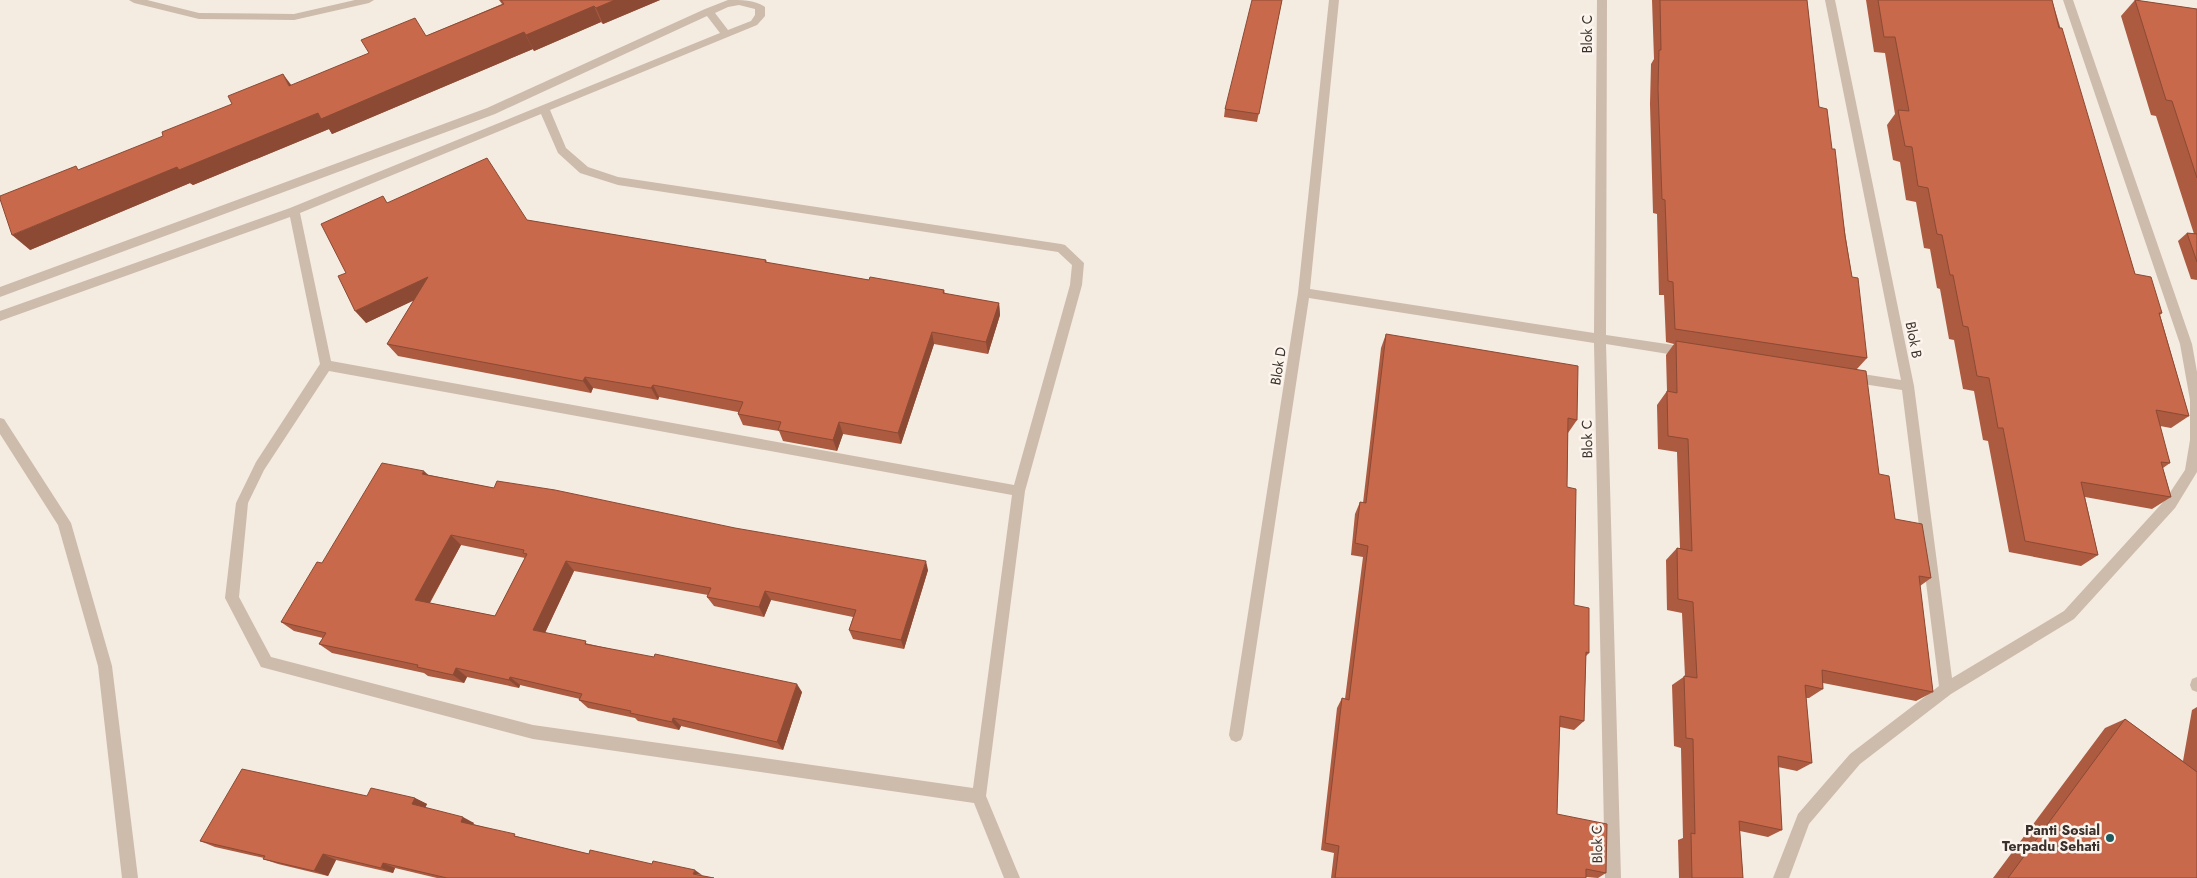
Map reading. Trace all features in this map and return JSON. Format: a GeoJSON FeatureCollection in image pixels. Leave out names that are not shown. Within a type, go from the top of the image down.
{"type":"FeatureCollection","features":[{"type":"Feature","properties":{"kind":"street"},"geometry":{"type":"LineString","coordinates":[[134,0],[199,16],[294,16],[369,0]]}},
{"type":"Feature","properties":{"kind":"street","name":"Blok D"},"geometry":{"type":"LineString","coordinates":[[1236,735],[1304,293],[1334,0]]}},
{"type":"Feature","properties":{"kind":"street","name":"Blok C"},"geometry":{"type":"LineString","coordinates":[[1602,0],[1600,338],[1613,878]]}},
{"type":"Feature","properties":{"kind":"street","name":"Blok B"},"geometry":{"type":"LineString","coordinates":[[1830,0],[1908,386],[1946,689]]}},
{"type":"Feature","properties":{"kind":"street"},"geometry":{"type":"LineString","coordinates":[[1781,878],[1803,819],[1855,759],[1946,689],[2069,615],[2170,504],[2191,471],[2196,440],[2196,400],[2186,344],[2068,0]]}},
{"type":"Feature","properties":{"kind":"street"},"geometry":{"type":"LineString","coordinates":[[0,292],[491,110],[725,4],[738,1],[752,2],[760,7],[760,16],[754,23],[545,110],[294,211],[0,316]]}},
{"type":"Feature","properties":{"kind":"street"},"geometry":{"type":"LineString","coordinates":[[708,12],[726,34]]}},
{"type":"Feature","properties":{"kind":"street"},"geometry":{"type":"LineString","coordinates":[[545,110],[562,150],[584,170],[618,181],[1060,248],[1078,263],[1076,285],[1019,491],[979,796],[1012,878]]}},
{"type":"Feature","properties":{"kind":"street"},"geometry":{"type":"LineString","coordinates":[[294,211],[326,365],[260,466],[242,503],[232,598],[266,662],[533,732],[979,796]]}},
{"type":"Feature","properties":{"kind":"street"},"geometry":{"type":"LineString","coordinates":[[1304,293],[1696,353]]}},
{"type":"Feature","properties":{"kind":"street"},"geometry":{"type":"LineString","coordinates":[[326,365],[1019,491]]}},
{"type":"Feature","properties":{"kind":"street"},"geometry":{"type":"LineString","coordinates":[[1840,376],[1908,386]]}},
{"type":"Feature","properties":{"kind":"street"},"geometry":{"type":"LineString","coordinates":[[0,423],[64,523],[105,666],[130,878]]}},
{"type":"Feature","properties":{"kind":"building"},"geometry":{"type":"Polygon","coordinates":[[[501,0],[615,0],[596,8],[594,6],[526,35],[524,32],[321,119],[318,113],[179,170],[177,167],[12,235],[0,196],[76,166],[78,170],[163,136],[162,132],[232,104],[228,96],[283,74],[289,86],[369,53],[361,40],[415,18],[426,36],[504,4],[501,0]]]}},
{"type":"Feature","properties":{"kind":"building"},"geometry":{"type":"Polygon","coordinates":[[[1252,0],[1282,0],[1259,114],[1225,109],[1252,0]]]}},
{"type":"Feature","properties":{"kind":"building"},"geometry":{"type":"Polygon","coordinates":[[[1660,0],[1807,0],[1819,107],[1827,109],[1832,149],[1835,149],[1845,236],[1852,277],[1858,278],[1867,358],[1675,329],[1673,282],[1668,281],[1665,200],[1662,199],[1658,89],[1659,50],[1661,50],[1660,0]]]}},
{"type":"Feature","properties":{"kind":"building"},"geometry":{"type":"Polygon","coordinates":[[[1878,0],[2052,0],[2135,274],[2151,277],[2162,313],[2159,313],[2189,416],[2156,410],[2170,463],[2161,462],[2171,497],[2081,482],[2098,555],[2025,541],[2003,428],[1998,428],[1989,378],[1977,376],[1968,327],[1963,326],[1953,275],[1950,275],[1942,235],[1937,234],[1928,188],[1918,186],[1912,147],[1905,146],[1898,110],[1909,111],[1895,37],[1884,37],[1878,0]]]}},
{"type":"Feature","properties":{"kind":"building"},"geometry":{"type":"Polygon","coordinates":[[[2135,0],[2197,9],[2197,178],[2172,101],[2166,100],[2135,0]]]}},
{"type":"Feature","properties":{"kind":"building"},"geometry":{"type":"Polygon","coordinates":[[[487,158],[527,220],[766,260],[765,262],[869,280],[870,277],[944,290],[943,293],[999,303],[986,342],[932,332],[898,433],[839,422],[833,440],[778,430],[781,422],[738,414],[743,402],[653,385],[651,388],[585,377],[583,381],[387,344],[428,277],[355,311],[338,276],[346,273],[321,224],[383,196],[387,203],[487,158]]]}},
{"type":"Feature","properties":{"kind":"building"},"geometry":{"type":"Polygon","coordinates":[[[2187,233],[2197,234],[2197,262],[2187,233]]]}},
{"type":"Feature","properties":{"kind":"building"},"geometry":{"type":"Polygon","coordinates":[[[1386,334],[1578,366],[1577,420],[1568,418],[1567,487],[1576,489],[1574,605],[1589,608],[1589,653],[1586,652],[1584,721],[1560,716],[1557,814],[1607,824],[1606,873],[1586,869],[1586,878],[1335,878],[1339,846],[1325,843],[1342,698],[1349,700],[1368,546],[1355,543],[1360,502],[1366,503],[1386,334]]]}},
{"type":"Feature","properties":{"kind":"building"},"geometry":{"type":"Polygon","coordinates":[[[1676,341],[1866,371],[1879,474],[1889,476],[1895,519],[1922,524],[1931,578],[1919,576],[1933,692],[1822,670],[1823,689],[1805,685],[1812,763],[1778,756],[1782,830],[1739,821],[1743,878],[1692,878],[1691,833],[1695,834],[1693,739],[1686,738],[1684,676],[1697,678],[1693,602],[1678,599],[1677,548],[1692,551],[1688,439],[1668,436],[1667,391],[1677,393],[1676,341]]]}},
{"type":"Feature","properties":{"kind":"building"},"geometry":{"type":"Polygon","coordinates":[[[382,463],[424,471],[422,474],[494,488],[497,481],[555,490],[735,528],[926,561],[901,640],[849,630],[856,610],[765,591],[759,607],[707,597],[711,588],[566,561],[533,630],[586,641],[585,644],[654,657],[655,654],[797,684],[777,742],[673,718],[672,722],[630,713],[631,711],[579,700],[582,694],[510,677],[509,680],[456,668],[453,675],[417,667],[418,665],[319,644],[326,633],[281,622],[317,562],[322,563],[382,463]],[[451,535],[415,600],[495,616],[527,554],[523,553],[524,550],[451,535]]]}},
{"type":"Feature","properties":{"kind":"building","name":"Panti Sosial Terpadu Sehati"},"geometry":{"type":"Polygon","coordinates":[[[2125,719],[2197,772],[2197,878],[2008,878],[2125,719]]]}},
{"type":"Feature","properties":{"kind":"building"},"geometry":{"type":"Polygon","coordinates":[[[242,769],[367,796],[371,788],[415,798],[412,804],[463,817],[461,822],[589,854],[590,850],[652,864],[653,861],[695,870],[693,874],[714,878],[447,878],[383,863],[381,868],[323,854],[314,871],[263,859],[265,856],[200,841],[242,769]]]}},
{"type":"Feature","properties":{"kind":"place","name":"Panti Sosial Terpadu Sehati"},"geometry":{"type":"Point","coordinates":[2110,838]}}]}
